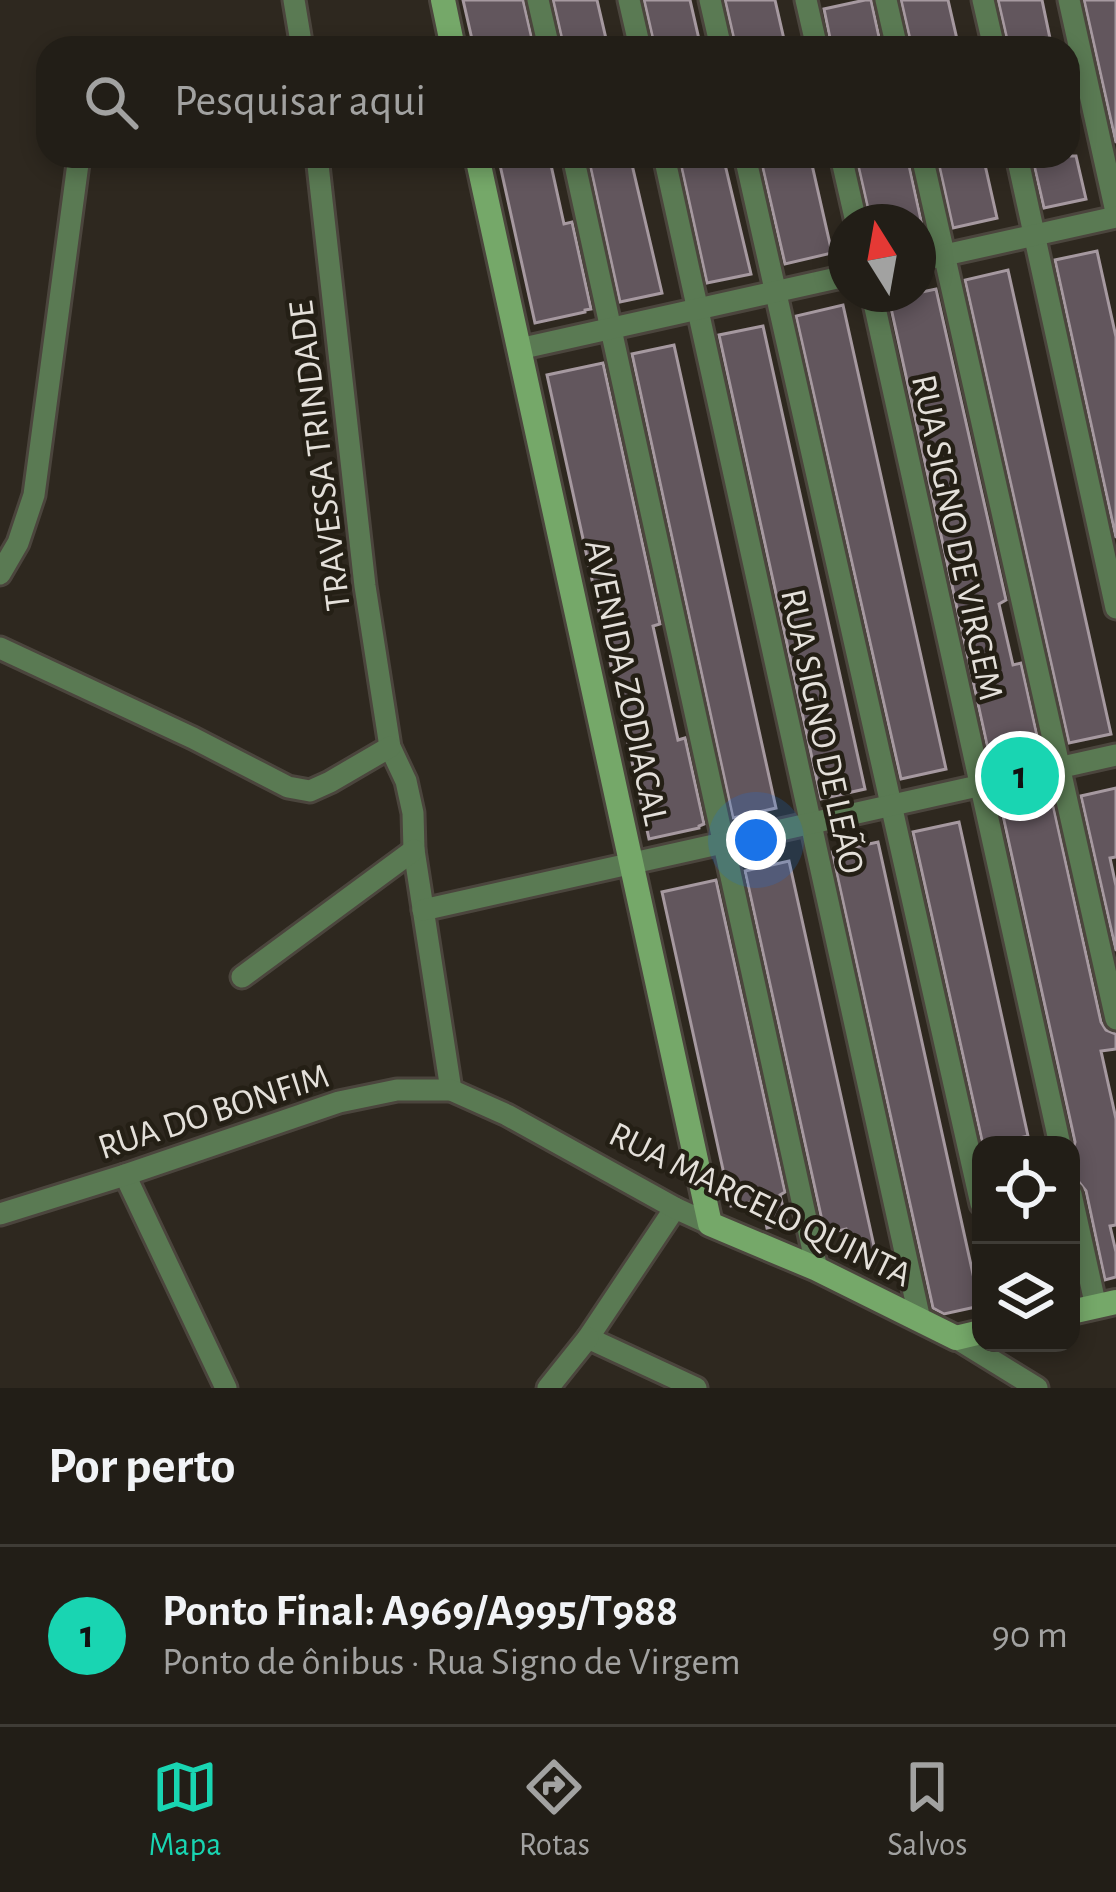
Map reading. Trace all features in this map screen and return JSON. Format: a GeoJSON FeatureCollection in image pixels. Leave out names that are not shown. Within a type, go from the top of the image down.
{"type":"FeatureCollection","features":[{"type":"Feature","properties":{"kind":"street"},"geometry":{"type":"LineString","coordinates":[[294,0],[300,36]]}},
{"type":"Feature","properties":{"kind":"street"},"geometry":{"type":"LineString","coordinates":[[443,0],[450,36]]}},
{"type":"Feature","properties":{"kind":"street"},"geometry":{"type":"LineString","coordinates":[[538,0],[546,36]]}},
{"type":"Feature","properties":{"kind":"street"},"geometry":{"type":"LineString","coordinates":[[629,0],[637,36]]}},
{"type":"Feature","properties":{"kind":"street"},"geometry":{"type":"LineString","coordinates":[[710,0],[718,36]]}},
{"type":"Feature","properties":{"kind":"street"},"geometry":{"type":"LineString","coordinates":[[806,0],[814,36]]}},
{"type":"Feature","properties":{"kind":"street"},"geometry":{"type":"LineString","coordinates":[[886,0],[894,36]]}},
{"type":"Feature","properties":{"kind":"street"},"geometry":{"type":"LineString","coordinates":[[983,0],[991,36]]}},
{"type":"Feature","properties":{"kind":"street"},"geometry":{"type":"LineString","coordinates":[[1069,0],[1077,36]]}},
{"type":"Feature","properties":{"kind":"street"},"geometry":{"type":"LineString","coordinates":[[936,257],[1116,214],[1080,50]]}},
{"type":"Feature","properties":{"kind":"street"},"geometry":{"type":"LineString","coordinates":[[0,574],[18,543],[34,495],[77,168]]}},
{"type":"Feature","properties":{"kind":"street","name":"TRAVESSA TRINDADE"},"geometry":{"type":"LineString","coordinates":[[317,168],[364,586],[390,747],[406,781],[413,813],[414,850],[451,1090]]}},
{"type":"Feature","properties":{"kind":"street","name":"AVENIDA ZODIACAL"},"geometry":{"type":"LineString","coordinates":[[480,168],[710,1224]]}},
{"type":"Feature","properties":{"kind":"street"},"geometry":{"type":"LineString","coordinates":[[576,168],[817,1269]]}},
{"type":"Feature","properties":{"kind":"street","name":"RUA SIGNO DE LEÃO"},"geometry":{"type":"LineString","coordinates":[[667,168],[920,1320]]}},
{"type":"Feature","properties":{"kind":"street"},"geometry":{"type":"LineString","coordinates":[[749,168],[972,1164]]}},
{"type":"Feature","properties":{"kind":"street"},"geometry":{"type":"LineString","coordinates":[[844,168],[852,204]]}},
{"type":"Feature","properties":{"kind":"street"},"geometry":{"type":"LineString","coordinates":[[925,168],[1116,1019]]}},
{"type":"Feature","properties":{"kind":"street"},"geometry":{"type":"LineString","coordinates":[[1020,168],[1116,608]]}},
{"type":"Feature","properties":{"kind":"street"},"geometry":{"type":"LineString","coordinates":[[518,349],[828,280]]}},
{"type":"Feature","properties":{"kind":"street","name":"RUA SIGNO DE VIRGEM"},"geometry":{"type":"LineString","coordinates":[[876,312],[1058,1136]]}},
{"type":"Feature","properties":{"kind":"street"},"geometry":{"type":"LineString","coordinates":[[0,648],[288,787],[310,790],[390,747]]}},
{"type":"Feature","properties":{"kind":"street"},"geometry":{"type":"LineString","coordinates":[[423,910],[1116,755]]}},
{"type":"Feature","properties":{"kind":"street"},"geometry":{"type":"LineString","coordinates":[[242,977],[414,850]]}},
{"type":"Feature","properties":{"kind":"street","name":"RUA DO BONFIM"},"geometry":{"type":"LineString","coordinates":[[0,1214],[339,1102],[397,1090],[451,1090]]}},
{"type":"Feature","properties":{"kind":"street","name":"RUA MARCELO QUINTA"},"geometry":{"type":"LineString","coordinates":[[451,1090],[507,1115],[675,1208],[920,1320],[968,1335],[1037,1388]]}},
{"type":"Feature","properties":{"kind":"street"},"geometry":{"type":"LineString","coordinates":[[125,1175],[226,1388]]}},
{"type":"Feature","properties":{"kind":"street"},"geometry":{"type":"LineString","coordinates":[[548,1388],[675,1208]]}},
{"type":"Feature","properties":{"kind":"street"},"geometry":{"type":"LineString","coordinates":[[1080,1238],[1094,1307]]}},
{"type":"Feature","properties":{"kind":"street"},"geometry":{"type":"LineString","coordinates":[[587,1338],[696,1388]]}},
{"type":"Feature","properties":{"kind":"building"},"geometry":{"type":"Polygon","coordinates":[[[463,0],[523,0],[531,36],[471,36],[463,0]]]}},
{"type":"Feature","properties":{"kind":"building"},"geometry":{"type":"Polygon","coordinates":[[[553,0],[597,0],[605,36],[561,36],[553,0]]]}},
{"type":"Feature","properties":{"kind":"building"},"geometry":{"type":"Polygon","coordinates":[[[644,0],[690,0],[698,36],[652,36],[644,0]]]}},
{"type":"Feature","properties":{"kind":"building"},"geometry":{"type":"Polygon","coordinates":[[[725,0],[775,0],[783,36],[733,36],[725,0]]]}},
{"type":"Feature","properties":{"kind":"building"},"geometry":{"type":"Polygon","coordinates":[[[871,0],[879,36],[830,36],[824,9],[871,0]]]}},
{"type":"Feature","properties":{"kind":"building"},"geometry":{"type":"Polygon","coordinates":[[[901,0],[948,0],[956,36],[909,36],[901,0]]]}},
{"type":"Feature","properties":{"kind":"building"},"geometry":{"type":"Polygon","coordinates":[[[998,0],[1042,0],[1050,36],[1006,36],[998,0]]]}},
{"type":"Feature","properties":{"kind":"building"},"geometry":{"type":"Polygon","coordinates":[[[1084,0],[1116,0],[1116,143],[1084,0]]]}},
{"type":"Feature","properties":{"kind":"building"},"geometry":{"type":"Polygon","coordinates":[[[501,168],[552,168],[564,224],[572,222],[591,309],[535,323],[501,168]]]}},
{"type":"Feature","properties":{"kind":"building"},"geometry":{"type":"Polygon","coordinates":[[[591,168],[633,168],[662,293],[620,302],[591,168]]]}},
{"type":"Feature","properties":{"kind":"building"},"geometry":{"type":"Polygon","coordinates":[[[682,168],[726,168],[751,274],[707,283],[682,168]]]}},
{"type":"Feature","properties":{"kind":"building"},"geometry":{"type":"Polygon","coordinates":[[[763,168],[813,168],[828,254],[785,264],[763,168]]]}},
{"type":"Feature","properties":{"kind":"building"},"geometry":{"type":"Polygon","coordinates":[[[859,168],[910,168],[917,204],[867,204],[859,168]]]}},
{"type":"Feature","properties":{"kind":"building"},"geometry":{"type":"Polygon","coordinates":[[[940,168],[986,168],[997,218],[953,228],[940,168]]]}},
{"type":"Feature","properties":{"kind":"building"},"geometry":{"type":"Polygon","coordinates":[[[1035,168],[1079,168],[1086,199],[1044,208],[1035,168]]]}},
{"type":"Feature","properties":{"kind":"building"},"geometry":{"type":"Polygon","coordinates":[[[1097,251],[1116,337],[1116,538],[1055,260],[1097,251]]]}},
{"type":"Feature","properties":{"kind":"building"},"geometry":{"type":"Polygon","coordinates":[[[1008,270],[1111,734],[1069,743],[965,280],[1008,270]]]}},
{"type":"Feature","properties":{"kind":"building"},"geometry":{"type":"Polygon","coordinates":[[[936,289],[1006,600],[999,604],[1013,665],[1021,663],[1040,749],[991,763],[892,312],[936,312],[936,289]]]}},
{"type":"Feature","properties":{"kind":"building"},"geometry":{"type":"Polygon","coordinates":[[[828,309],[845,312],[946,769],[901,779],[796,316],[828,309]]]}},
{"type":"Feature","properties":{"kind":"building"},"geometry":{"type":"Polygon","coordinates":[[[763,326],[865,789],[821,799],[719,335],[763,326]]]}},
{"type":"Feature","properties":{"kind":"building"},"geometry":{"type":"Polygon","coordinates":[[[674,345],[776,808],[733,818],[632,354],[674,345]]]}},
{"type":"Feature","properties":{"kind":"building"},"geometry":{"type":"Polygon","coordinates":[[[603,363],[660,624],[653,626],[678,740],[685,738],[704,824],[649,839],[547,375],[603,363]]]}},
{"type":"Feature","properties":{"kind":"building"},"geometry":{"type":"Polygon","coordinates":[[[1116,788],[1116,857],[1110,858],[1116,886],[1116,951],[1081,796],[1116,788]]]}},
{"type":"Feature","properties":{"kind":"building"},"geometry":{"type":"Polygon","coordinates":[[[1053,805],[1101,1022],[1116,1034],[1116,1049],[1101,1051],[1116,1119],[1116,1225],[1110,1226],[1116,1277],[1105,1280],[1086,1191],[1080,1184],[1080,1136],[1074,1136],[1003,816],[1053,805]]]}},
{"type":"Feature","properties":{"kind":"building"},"geometry":{"type":"Polygon","coordinates":[[[959,822],[1028,1136],[981,1136],[913,832],[959,822]]]}},
{"type":"Feature","properties":{"kind":"building"},"geometry":{"type":"Polygon","coordinates":[[[878,842],[972,1270],[972,1308],[944,1314],[933,1308],[832,852],[878,842]]]}},
{"type":"Feature","properties":{"kind":"building"},"geometry":{"type":"Polygon","coordinates":[[[789,861],[876,1255],[854,1260],[846,1229],[825,1234],[745,871],[789,861]]]}},
{"type":"Feature","properties":{"kind":"building"},"geometry":{"type":"Polygon","coordinates":[[[716,880],[785,1192],[780,1195],[787,1224],[767,1228],[761,1200],[731,1206],[662,892],[716,880]]]}},
{"type":"Feature","properties":{"kind":"place","name":"Ponto Final: A969/A995/T988"},"geometry":{"type":"Point","coordinates":[1020,776]}}]}
